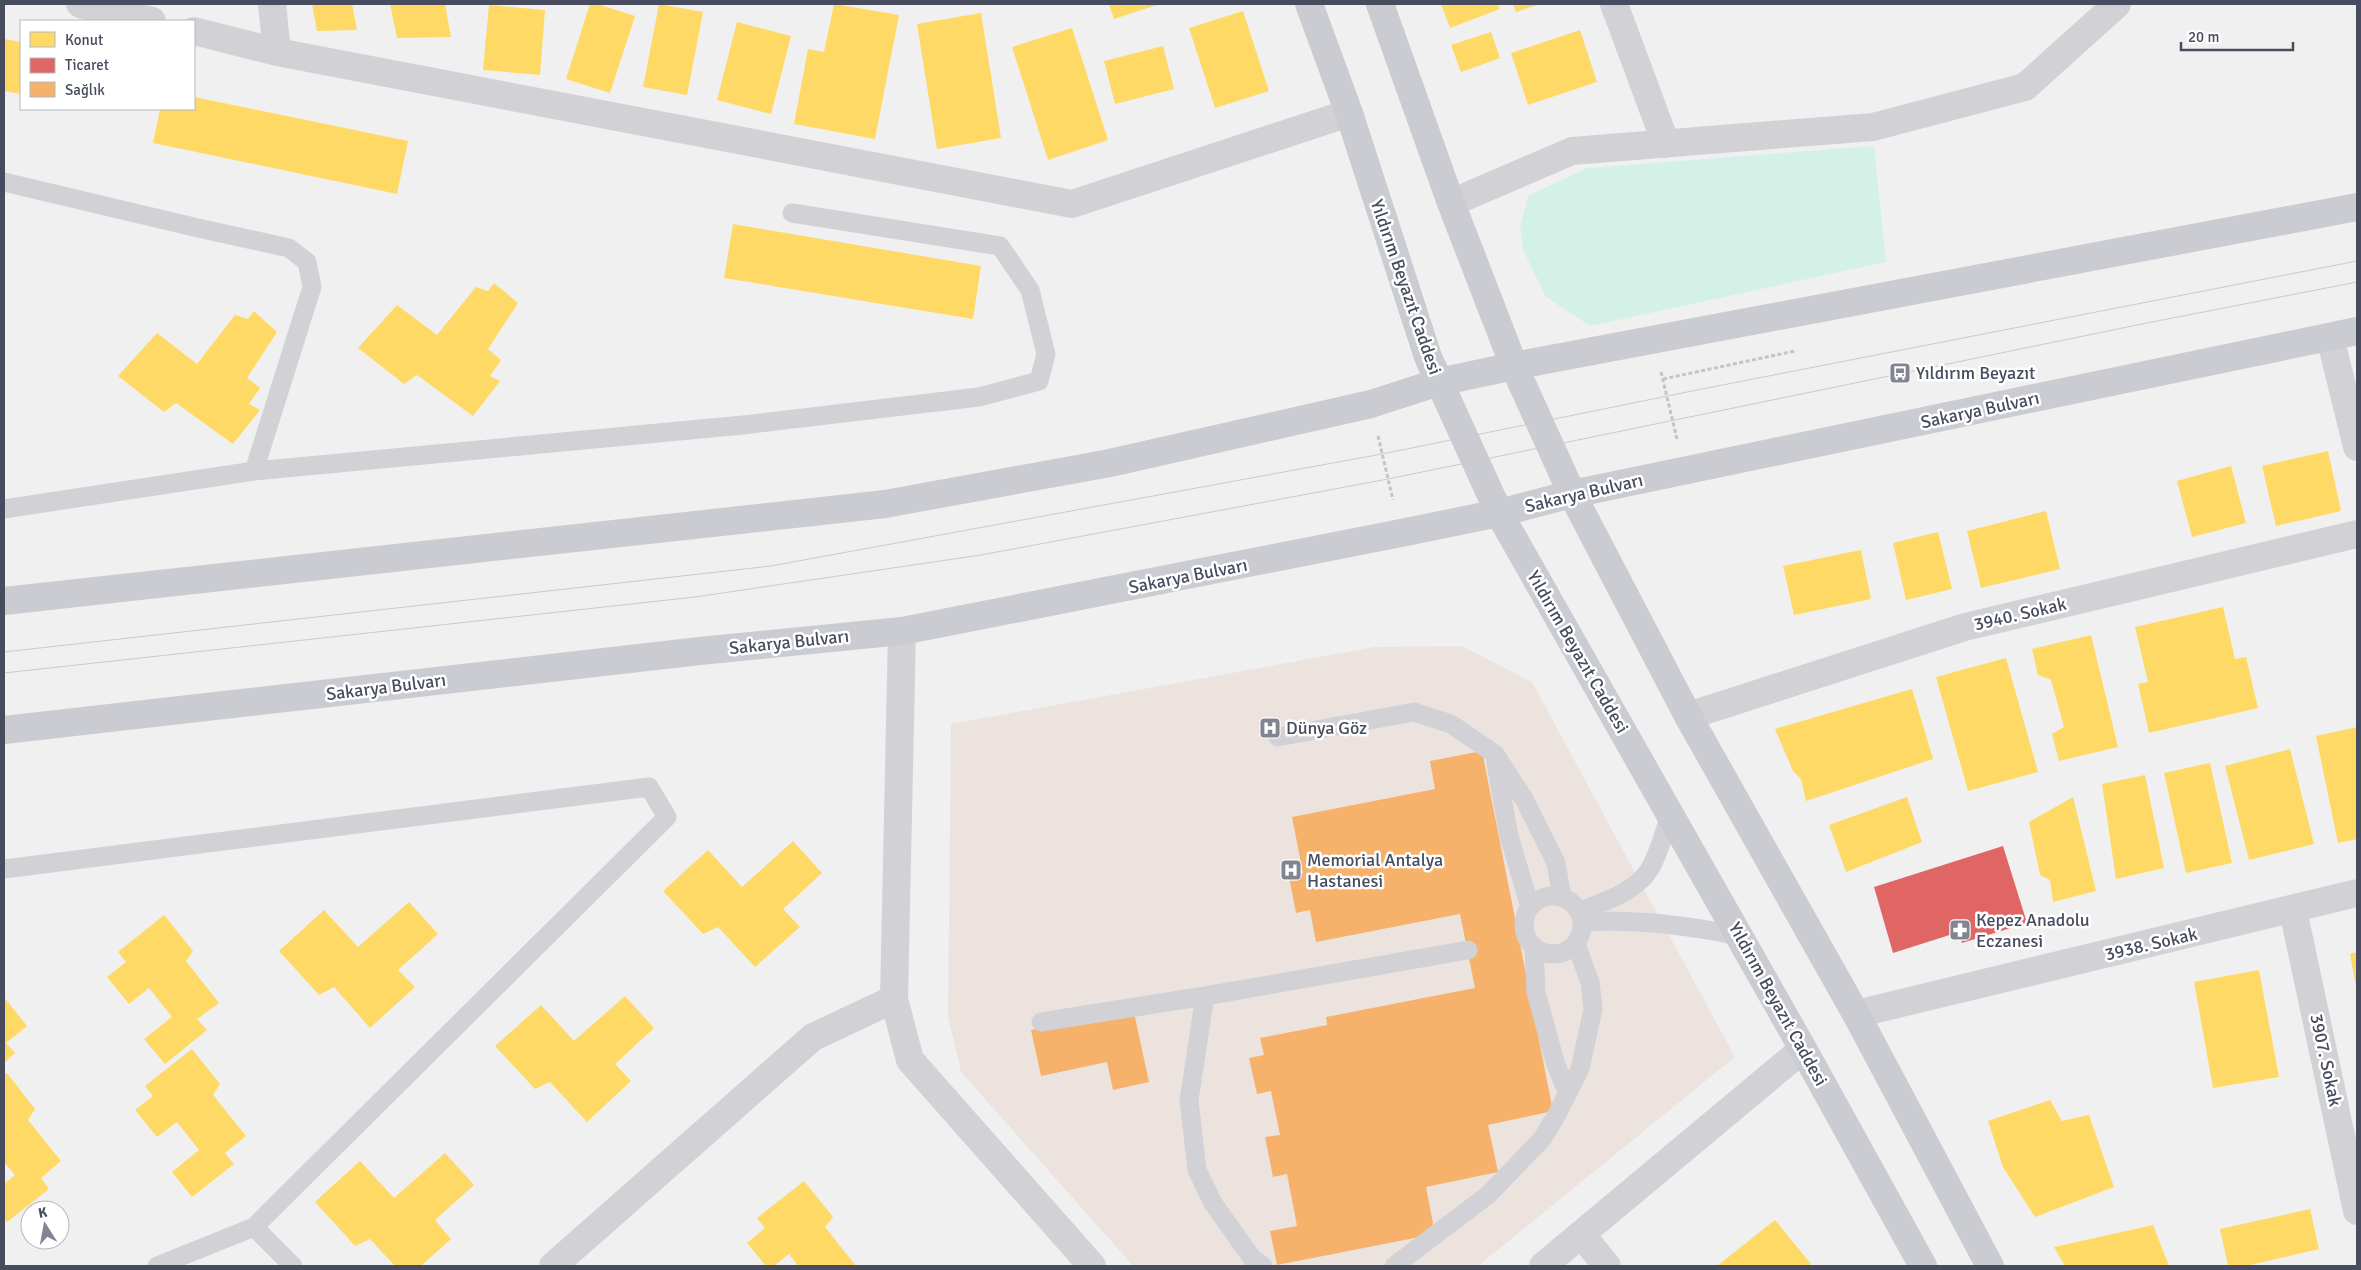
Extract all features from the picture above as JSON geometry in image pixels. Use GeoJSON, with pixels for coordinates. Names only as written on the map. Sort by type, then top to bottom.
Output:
{"type":"FeatureCollection","features":[{"type":"Feature","properties":{"kind":"main road","name":"Yıldırım Beyazıt Caddesi"},"geometry":{"type":"LineString","coordinates":[[1309,4],[1349,113],[1428,357],[1499,513],[1803,1049],[1923,1266]]}},
{"type":"Feature","properties":{"kind":"main road"},"geometry":{"type":"LineString","coordinates":[[1380,4],[1451,204],[1514,366],[1572,494],[1688,716],[1856,1014],[1990,1266]]}},
{"type":"Feature","properties":{"kind":"main road"},"geometry":{"type":"LineString","coordinates":[[4,601],[885,504],[1110,463],[1370,404],[1439,382],[1514,366],[2357,207]]}},
{"type":"Feature","properties":{"kind":"main road","name":"Sakarya Bulvarı"},"geometry":{"type":"LineString","coordinates":[[4,730],[700,650],[902,631],[1499,513],[1572,494],[2357,331]]}},
{"type":"Feature","properties":{"kind":"street"},"geometry":{"type":"LineString","coordinates":[[80,4],[148,20]]}},
{"type":"Feature","properties":{"kind":"street"},"geometry":{"type":"LineString","coordinates":[[272,4],[277,52]]}},
{"type":"Feature","properties":{"kind":"street"},"geometry":{"type":"LineString","coordinates":[[1614,4],[1666,144]]}},
{"type":"Feature","properties":{"kind":"street"},"geometry":{"type":"LineString","coordinates":[[1451,204],[1572,151],[1873,127],[2025,87],[2118,4]]}},
{"type":"Feature","properties":{"kind":"street"},"geometry":{"type":"LineString","coordinates":[[195,31],[277,52],[1072,204],[1349,113]]}},
{"type":"Feature","properties":{"kind":"street"},"geometry":{"type":"LineString","coordinates":[[2330,337],[2357,447]]}},
{"type":"Feature","properties":{"kind":"street","name":"3940. Sokak"},"geometry":{"type":"LineString","coordinates":[[1688,716],[1966,627],[2357,534]]}},
{"type":"Feature","properties":{"kind":"street"},"geometry":{"type":"LineString","coordinates":[[902,631],[894,999],[910,1060],[1069,1243],[1092,1266]]}},
{"type":"Feature","properties":{"kind":"street","name":"3938. Sokak"},"geometry":{"type":"LineString","coordinates":[[1856,1014],[2357,893]]}},
{"type":"Feature","properties":{"kind":"street","name":"3907. Sokak"},"geometry":{"type":"LineString","coordinates":[[2293,910],[2356,1198]]}},
{"type":"Feature","properties":{"kind":"street"},"geometry":{"type":"LineString","coordinates":[[553,1266],[813,1037],[894,999]]}},
{"type":"Feature","properties":{"kind":"street"},"geometry":{"type":"LineString","coordinates":[[1543,1266],[1803,1049]]}},
{"type":"Feature","properties":{"kind":"street"},"geometry":{"type":"LineString","coordinates":[[1581,1234],[1607,1266]]}},
{"type":"Feature","properties":{"kind":"lane"},"geometry":{"type":"LineString","coordinates":[[4,182],[289,248],[307,262],[312,287],[254,471]]}},
{"type":"Feature","properties":{"kind":"lane"},"geometry":{"type":"LineString","coordinates":[[4,509],[254,471],[762,422],[980,396],[1039,381],[1046,354],[1030,290],[1000,246],[792,213]]}},
{"type":"Feature","properties":{"kind":"lane"},"geometry":{"type":"LineString","coordinates":[[1278,736],[1414,712],[1451,724],[1495,754],[1524,799],[1556,863],[1562,897]]}},
{"type":"Feature","properties":{"kind":"lane"},"geometry":{"type":"LineString","coordinates":[[1495,754],[1508,836],[1530,907]]}},
{"type":"Feature","properties":{"kind":"lane"},"geometry":{"type":"LineString","coordinates":[[4,869],[649,786],[667,817],[254,1227],[157,1266]]}},
{"type":"Feature","properties":{"kind":"lane"},"geometry":{"type":"LineString","coordinates":[[1581,917],[1619,896],[1639,881],[1652,864],[1670,815]]}},
{"type":"Feature","properties":{"kind":"lane"},"geometry":{"type":"LineString","coordinates":[[1527,943],[1545,954],[1556,955],[1567,952],[1576,944],[1582,934],[1581,917],[1572,902],[1562,897],[1550,896],[1539,899],[1530,907],[1524,922],[1527,943],[1536,992],[1554,1062],[1568,1092]]}},
{"type":"Feature","properties":{"kind":"lane"},"geometry":{"type":"LineString","coordinates":[[1581,917],[1684,925],[1739,936]]}},
{"type":"Feature","properties":{"kind":"lane"},"geometry":{"type":"LineString","coordinates":[[1394,1266],[1488,1195],[1542,1139],[1556,1116],[1580,1069],[1593,1008],[1590,982],[1576,944]]}},
{"type":"Feature","properties":{"kind":"lane"},"geometry":{"type":"LineString","coordinates":[[1041,1022],[1205,996],[1468,950]]}},
{"type":"Feature","properties":{"kind":"lane"},"geometry":{"type":"LineString","coordinates":[[1205,996],[1189,1100],[1196,1170],[1214,1203],[1252,1258],[1263,1266]]}},
{"type":"Feature","properties":{"kind":"lane"},"geometry":{"type":"LineString","coordinates":[[254,1227],[294,1266]]}},
{"type":"Feature","properties":{"kind":"path"},"geometry":{"type":"LineString","coordinates":[[1654,340],[1684,471]]}},
{"type":"Feature","properties":{"kind":"path"},"geometry":{"type":"LineString","coordinates":[[1663,379],[1795,351]]}},
{"type":"Feature","properties":{"kind":"path"},"geometry":{"type":"LineString","coordinates":[[1370,404],[1401,533]]}},
{"type":"Feature","properties":{"kind":"shaded area","name":"Memorial Antalya Hastanesi"},"geometry":{"type":"Polygon","coordinates":[[[1462,646],[1532,682],[1735,1057],[1478,1266],[1133,1266],[961,1072],[948,1016],[951,724],[1375,647],[1462,646]]]}},
{"type":"Feature","properties":{"kind":"green space"},"geometry":{"type":"Polygon","coordinates":[[[1874,146],[1886,262],[1590,326],[1546,297],[1523,250],[1520,227],[1528,196],[1587,168],[1874,146]]]}},
{"type":"Feature","properties":{"kind":"building: Konut"},"geometry":{"type":"Polygon","coordinates":[[[312,4],[352,4],[357,30],[317,31],[312,4]]]}},
{"type":"Feature","properties":{"kind":"building: Konut"},"geometry":{"type":"Polygon","coordinates":[[[390,4],[445,4],[451,37],[397,38],[390,4]]]}},
{"type":"Feature","properties":{"kind":"building: Konut"},"geometry":{"type":"Polygon","coordinates":[[[590,4],[597,4],[635,16],[610,93],[566,79],[590,4]]]}},
{"type":"Feature","properties":{"kind":"building: Konut"},"geometry":{"type":"Polygon","coordinates":[[[659,4],[703,12],[687,95],[643,87],[659,4]]]}},
{"type":"Feature","properties":{"kind":"building: Konut"},"geometry":{"type":"Polygon","coordinates":[[[834,4],[899,15],[875,139],[794,124],[808,49],[824,52],[834,4]]]}},
{"type":"Feature","properties":{"kind":"building: Konut"},"geometry":{"type":"Polygon","coordinates":[[[1109,4],[1160,4],[1114,19],[1109,4]]]}},
{"type":"Feature","properties":{"kind":"building: Konut"},"geometry":{"type":"Polygon","coordinates":[[[1441,4],[1498,4],[1500,9],[1450,28],[1441,4]]]}},
{"type":"Feature","properties":{"kind":"building: Konut"},"geometry":{"type":"Polygon","coordinates":[[[1513,4],[1540,4],[1516,12],[1513,4]]]}},
{"type":"Feature","properties":{"kind":"building: Konut"},"geometry":{"type":"Polygon","coordinates":[[[489,5],[545,10],[540,75],[483,70],[489,5]]]}},
{"type":"Feature","properties":{"kind":"building: Konut"},"geometry":{"type":"Polygon","coordinates":[[[1243,11],[1269,91],[1215,108],[1189,28],[1243,11]]]}},
{"type":"Feature","properties":{"kind":"building: Konut"},"geometry":{"type":"Polygon","coordinates":[[[981,13],[1001,138],[937,149],[917,24],[981,13]]]}},
{"type":"Feature","properties":{"kind":"building: Konut"},"geometry":{"type":"Polygon","coordinates":[[[737,22],[791,36],[771,114],[717,100],[737,22]]]}},
{"type":"Feature","properties":{"kind":"building: Konut"},"geometry":{"type":"Polygon","coordinates":[[[1072,28],[1108,140],[1048,160],[1012,47],[1072,28]]]}},
{"type":"Feature","properties":{"kind":"building: Konut"},"geometry":{"type":"Polygon","coordinates":[[[1580,30],[1597,82],[1528,105],[1511,53],[1580,30]]]}},
{"type":"Feature","properties":{"kind":"building: Konut"},"geometry":{"type":"Polygon","coordinates":[[[1491,32],[1500,58],[1461,72],[1451,45],[1491,32]]]}},
{"type":"Feature","properties":{"kind":"building: Konut"},"geometry":{"type":"Polygon","coordinates":[[[4,39],[20,42],[20,94],[4,91],[4,39]]]}},
{"type":"Feature","properties":{"kind":"building: Konut"},"geometry":{"type":"Polygon","coordinates":[[[1163,46],[1174,89],[1115,104],[1104,61],[1163,46]]]}},
{"type":"Feature","properties":{"kind":"building: Konut"},"geometry":{"type":"Polygon","coordinates":[[[195,97],[408,141],[397,194],[153,143],[160,110],[195,110],[195,97]]]}},
{"type":"Feature","properties":{"kind":"building: Konut"},"geometry":{"type":"Polygon","coordinates":[[[733,224],[981,266],[973,319],[724,278],[733,224]]]}},
{"type":"Feature","properties":{"kind":"building: Konut"},"geometry":{"type":"Polygon","coordinates":[[[494,283],[518,303],[488,349],[501,360],[490,376],[500,381],[473,416],[417,375],[404,384],[358,348],[397,305],[437,335],[476,287],[488,291],[494,283]]]}},
{"type":"Feature","properties":{"kind":"building: Konut"},"geometry":{"type":"Polygon","coordinates":[[[254,311],[277,332],[247,378],[260,388],[249,404],[260,410],[233,444],[176,403],[164,412],[118,376],[157,333],[197,364],[235,315],[248,319],[254,311]]]}},
{"type":"Feature","properties":{"kind":"building: Konut"},"geometry":{"type":"Polygon","coordinates":[[[2328,451],[2341,511],[2276,526],[2262,466],[2328,451]]]}},
{"type":"Feature","properties":{"kind":"building: Konut"},"geometry":{"type":"Polygon","coordinates":[[[2231,466],[2246,523],[2192,537],[2177,481],[2231,466]]]}},
{"type":"Feature","properties":{"kind":"building: Konut"},"geometry":{"type":"Polygon","coordinates":[[[2046,511],[2060,569],[1981,588],[1967,531],[2046,511]]]}},
{"type":"Feature","properties":{"kind":"building: Konut"},"geometry":{"type":"Polygon","coordinates":[[[1938,532],[1952,589],[1906,600],[1893,543],[1938,532]]]}},
{"type":"Feature","properties":{"kind":"building: Konut"},"geometry":{"type":"Polygon","coordinates":[[[1861,550],[1871,599],[1794,615],[1783,566],[1861,550]]]}},
{"type":"Feature","properties":{"kind":"building: Konut"},"geometry":{"type":"Polygon","coordinates":[[[2223,607],[2235,659],[2246,657],[2258,708],[2149,733],[2138,684],[2148,682],[2135,627],[2223,607]]]}},
{"type":"Feature","properties":{"kind":"building: Konut"},"geometry":{"type":"Polygon","coordinates":[[[2091,635],[2118,747],[2059,761],[2052,734],[2064,727],[2051,680],[2038,675],[2032,649],[2091,635]]]}},
{"type":"Feature","properties":{"kind":"building: Konut"},"geometry":{"type":"Polygon","coordinates":[[[2006,658],[2038,772],[1968,791],[1936,677],[2006,658]]]}},
{"type":"Feature","properties":{"kind":"building: Konut"},"geometry":{"type":"Polygon","coordinates":[[[1912,689],[1933,759],[1806,801],[1801,779],[1793,771],[1775,729],[1912,689]]]}},
{"type":"Feature","properties":{"kind":"building: Konut"},"geometry":{"type":"Polygon","coordinates":[[[2357,727],[2357,839],[2338,843],[2316,736],[2357,727]]]}},
{"type":"Feature","properties":{"kind":"building: Konut"},"geometry":{"type":"Polygon","coordinates":[[[2290,749],[2314,844],[2249,860],[2225,766],[2290,749]]]}},
{"type":"Feature","properties":{"kind":"building: Konut"},"geometry":{"type":"Polygon","coordinates":[[[2210,763],[2232,863],[2186,873],[2164,773],[2210,763]]]}},
{"type":"Feature","properties":{"kind":"building: Konut"},"geometry":{"type":"Polygon","coordinates":[[[2145,775],[2164,868],[2116,879],[2102,784],[2145,775]]]}},
{"type":"Feature","properties":{"kind":"building: Konut"},"geometry":{"type":"Polygon","coordinates":[[[1907,797],[1922,842],[1846,872],[1829,825],[1907,797]]]}},
{"type":"Feature","properties":{"kind":"building: Konut"},"geometry":{"type":"Polygon","coordinates":[[[2073,797],[2096,891],[2053,902],[2050,880],[2040,875],[2029,822],[2073,797]]]}},
{"type":"Feature","properties":{"kind":"building: Konut"},"geometry":{"type":"Polygon","coordinates":[[[793,841],[822,873],[783,909],[800,927],[755,967],[718,927],[703,934],[663,891],[708,850],[742,887],[793,841]]]}},
{"type":"Feature","properties":{"kind":"building: Konut"},"geometry":{"type":"Polygon","coordinates":[[[409,902],[438,934],[398,970],[415,987],[370,1028],[334,987],[319,995],[279,951],[324,910],[358,947],[409,902]]]}},
{"type":"Feature","properties":{"kind":"building: Konut"},"geometry":{"type":"Polygon","coordinates":[[[164,915],[193,951],[186,961],[219,1003],[197,1019],[207,1030],[165,1064],[144,1039],[172,1017],[149,988],[129,1004],[107,977],[126,962],[118,952],[164,915]]]}},
{"type":"Feature","properties":{"kind":"building: Konut"},"geometry":{"type":"Polygon","coordinates":[[[2357,952],[2357,987],[2356,987],[2350,954],[2357,952]]]}},
{"type":"Feature","properties":{"kind":"building: Konut"},"geometry":{"type":"Polygon","coordinates":[[[2259,970],[2279,1077],[2213,1088],[2194,982],[2259,970]]]}},
{"type":"Feature","properties":{"kind":"building: Konut"},"geometry":{"type":"Polygon","coordinates":[[[625,996],[654,1028],[615,1064],[631,1081],[587,1122],[550,1082],[535,1089],[495,1046],[541,1005],[574,1041],[625,996]]]}},
{"type":"Feature","properties":{"kind":"building: Konut"},"geometry":{"type":"Polygon","coordinates":[[[4,997],[27,1026],[6,1043],[15,1053],[4,1063],[4,997]]]}},
{"type":"Feature","properties":{"kind":"building: Konut"},"geometry":{"type":"Polygon","coordinates":[[[192,1049],[220,1084],[213,1095],[246,1136],[225,1153],[234,1164],[192,1197],[172,1172],[199,1150],[177,1122],[157,1137],[135,1110],[153,1096],[145,1086],[192,1049]]]}},
{"type":"Feature","properties":{"kind":"building: Konut"},"geometry":{"type":"Polygon","coordinates":[[[7,1073],[35,1109],[28,1120],[61,1161],[41,1178],[49,1189],[35,1200],[20,1200],[20,1212],[7,1222],[4,1218],[4,1184],[15,1175],[4,1162],[4,1076],[7,1073]]]}},
{"type":"Feature","properties":{"kind":"building: Konut"},"geometry":{"type":"Polygon","coordinates":[[[2050,1100],[2062,1121],[2089,1115],[2114,1187],[2035,1217],[2003,1167],[1988,1121],[2050,1100]]]}},
{"type":"Feature","properties":{"kind":"building: Konut"},"geometry":{"type":"Polygon","coordinates":[[[445,1153],[474,1185],[435,1220],[451,1239],[421,1266],[395,1266],[370,1239],[355,1246],[315,1202],[360,1161],[394,1198],[445,1153]]]}},
{"type":"Feature","properties":{"kind":"building: Konut"},"geometry":{"type":"Polygon","coordinates":[[[804,1181],[833,1217],[825,1227],[856,1266],[798,1266],[789,1254],[774,1266],[766,1266],[747,1243],[765,1228],[757,1218],[804,1181]]]}},
{"type":"Feature","properties":{"kind":"building: Konut"},"geometry":{"type":"Polygon","coordinates":[[[2310,1209],[2319,1249],[2246,1266],[2228,1266],[2220,1229],[2310,1209]]]}},
{"type":"Feature","properties":{"kind":"building: Konut"},"geometry":{"type":"Polygon","coordinates":[[[1775,1220],[1811,1264],[1808,1266],[1717,1266],[1775,1220]]]}},
{"type":"Feature","properties":{"kind":"building: Konut"},"geometry":{"type":"Polygon","coordinates":[[[2153,1225],[2169,1266],[2065,1266],[2054,1247],[2153,1225]]]}},
{"type":"Feature","properties":{"kind":"building: Ticaret"},"geometry":{"type":"Polygon","coordinates":[[[2003,846],[2027,923],[1962,943],[1959,932],[1893,953],[1874,887],[2003,846]]]}},
{"type":"Feature","properties":{"kind":"building: Sağlık"},"geometry":{"type":"Polygon","coordinates":[[[1482,751],[1553,1111],[1488,1125],[1498,1172],[1426,1187],[1435,1234],[1277,1265],[1270,1231],[1297,1226],[1287,1174],[1273,1177],[1265,1137],[1280,1135],[1271,1091],[1257,1094],[1249,1058],[1264,1055],[1260,1038],[1327,1025],[1326,1017],[1475,988],[1460,914],[1316,942],[1310,910],[1296,913],[1289,877],[1303,873],[1292,817],[1435,789],[1430,761],[1482,751]]]}},
{"type":"Feature","properties":{"kind":"building: Sağlık"},"geometry":{"type":"Polygon","coordinates":[[[1133,1008],[1149,1082],[1113,1090],[1107,1062],[1041,1076],[1031,1030],[1133,1008]]]}},
{"type":"Feature","properties":{"kind":"tram line"},"geometry":{"type":"LineString","coordinates":[[4,652],[771,566],[1382,454],[1697,390],[2357,261]]}},
{"type":"Feature","properties":{"kind":"tram line"},"geometry":{"type":"LineString","coordinates":[[4,673],[695,597],[981,555],[1388,479],[2142,324],[2357,282]]}},
{"type":"Feature","properties":{"kind":"place","name":"Yıldırım Beyazıt"},"geometry":{"type":"Point","coordinates":[1900,373]}},
{"type":"Feature","properties":{"kind":"place","name":"Dünya Göz"},"geometry":{"type":"Point","coordinates":[1270,728]}},
{"type":"Feature","properties":{"kind":"place","name":"Memorial Antalya Hastanesi"},"geometry":{"type":"Point","coordinates":[1291,870]}},
{"type":"Feature","properties":{"kind":"place","name":"Kepez Anadolu Eczanesi"},"geometry":{"type":"Point","coordinates":[1960,930]}}]}
